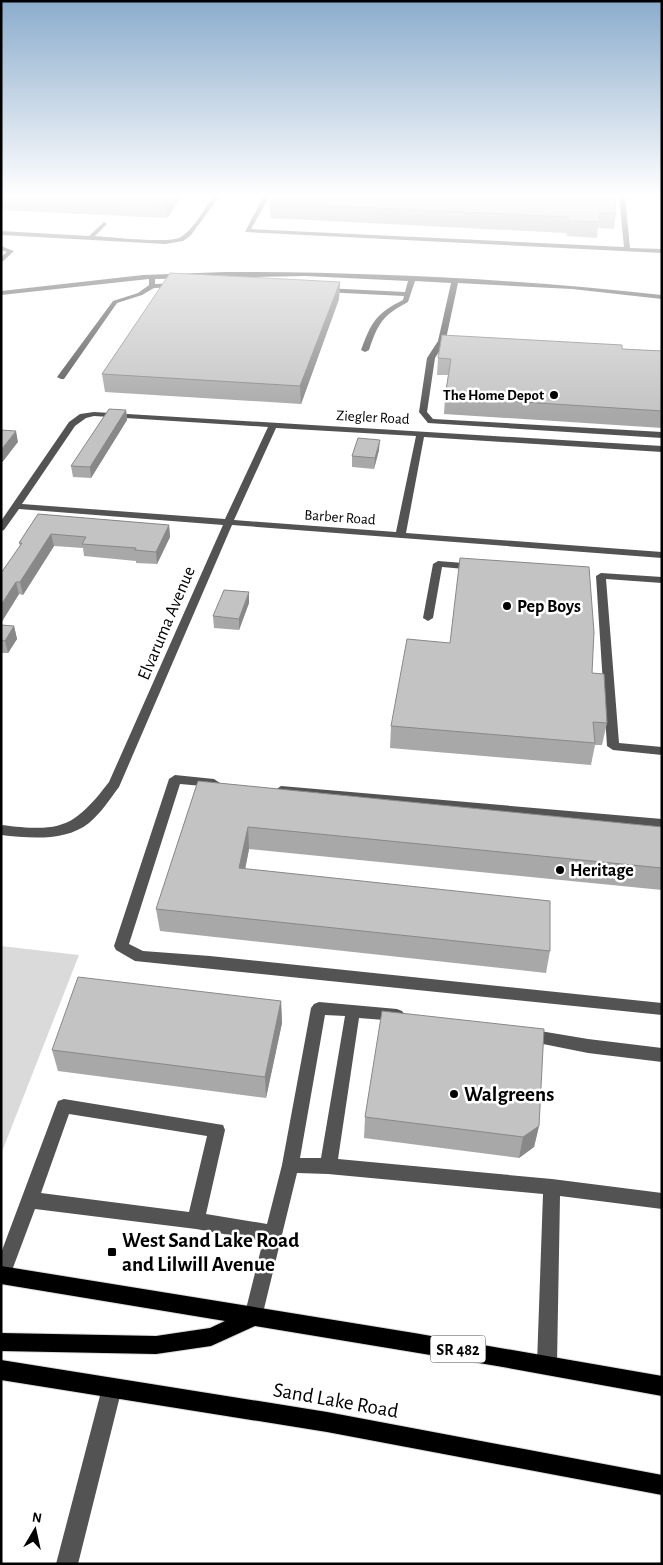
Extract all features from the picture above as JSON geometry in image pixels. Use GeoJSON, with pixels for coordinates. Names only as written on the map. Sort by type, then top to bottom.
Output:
{"type":"FeatureCollection","features":[{"type":"Feature","properties":{"kind":"main road","name":"SR 482"},"geometry":{"type":"LineString","coordinates":[[2,1275],[253,1317],[406,1340],[662,1386]]}},
{"type":"Feature","properties":{"kind":"main road"},"geometry":{"type":"LineString","coordinates":[[1,1342],[156,1345],[211,1337],[253,1317]]}},
{"type":"Feature","properties":{"kind":"main road","name":"Sand Lake Road"},"geometry":{"type":"LineString","coordinates":[[1,1370],[327,1422],[662,1485]]}},
{"type":"Feature","properties":{"kind":"street"},"geometry":{"type":"LineString","coordinates":[[1,293],[67,284],[152,276],[305,274],[572,287],[659,297]]}},
{"type":"Feature","properties":{"kind":"street"},"geometry":{"type":"LineString","coordinates":[[152,276],[152,286]]}},
{"type":"Feature","properties":{"kind":"street"},"geometry":{"type":"LineString","coordinates":[[365,350],[375,321],[386,310],[406,301],[412,279]]}},
{"type":"Feature","properties":{"kind":"street"},"geometry":{"type":"LineString","coordinates":[[455,281],[442,341],[431,358],[424,412],[431,421],[662,435]]}},
{"type":"Feature","properties":{"kind":"street"},"geometry":{"type":"LineString","coordinates":[[61,377],[115,302],[140,294],[152,286],[191,284]]}},
{"type":"Feature","properties":{"kind":"street"},"geometry":{"type":"LineString","coordinates":[[314,289],[408,294]]}},
{"type":"Feature","properties":{"kind":"street"},"geometry":{"type":"LineString","coordinates":[[649,307],[659,297]]}},
{"type":"Feature","properties":{"kind":"street"},"geometry":{"type":"LineString","coordinates":[[442,341],[460,342]]}},
{"type":"Feature","properties":{"kind":"street","name":"Ziegler Road"},"geometry":{"type":"LineString","coordinates":[[16,506],[72,424],[83,416],[104,415],[421,433],[662,449]]}},
{"type":"Feature","properties":{"kind":"street","name":"Elvaruma Avenue"},"geometry":{"type":"LineString","coordinates":[[1,830],[25,833],[51,832],[77,824],[96,808],[115,784],[272,425]]}},
{"type":"Feature","properties":{"kind":"street"},"geometry":{"type":"LineString","coordinates":[[400,536],[421,433]]}},
{"type":"Feature","properties":{"kind":"street"},"geometry":{"type":"LineString","coordinates":[[1,528],[16,506]]}},
{"type":"Feature","properties":{"kind":"street","name":"Barber Road"},"geometry":{"type":"LineString","coordinates":[[16,506],[662,556]]}},
{"type":"Feature","properties":{"kind":"street"},"geometry":{"type":"LineString","coordinates":[[428,618],[438,564],[486,567]]}},
{"type":"Feature","properties":{"kind":"street"},"geometry":{"type":"LineString","coordinates":[[662,580],[596,576],[614,746],[662,751]]}},
{"type":"Feature","properties":{"kind":"street"},"geometry":{"type":"LineString","coordinates":[[225,784],[175,779],[121,946],[140,957],[210,962],[662,1009]]}},
{"type":"Feature","properties":{"kind":"street"},"geometry":{"type":"LineString","coordinates":[[265,788],[662,824]]}},
{"type":"Feature","properties":{"kind":"street"},"geometry":{"type":"LineString","coordinates":[[253,1317],[290,1165],[319,1008],[412,1017]]}},
{"type":"Feature","properties":{"kind":"street"},"geometry":{"type":"LineString","coordinates":[[328,1166],[353,1011]]}},
{"type":"Feature","properties":{"kind":"street"},"geometry":{"type":"LineString","coordinates":[[517,1033],[588,1046],[662,1055]]}},
{"type":"Feature","properties":{"kind":"street"},"geometry":{"type":"LineString","coordinates":[[2,1275],[64,1106],[217,1130],[196,1221]]}},
{"type":"Feature","properties":{"kind":"street"},"geometry":{"type":"LineString","coordinates":[[290,1165],[328,1166],[552,1187],[662,1201]]}},
{"type":"Feature","properties":{"kind":"street"},"geometry":{"type":"LineString","coordinates":[[547,1364],[552,1187]]}},
{"type":"Feature","properties":{"kind":"street"},"geometry":{"type":"LineString","coordinates":[[30,1200],[196,1221],[274,1234]]}},
{"type":"Feature","properties":{"kind":"street"},"geometry":{"type":"LineString","coordinates":[[67,1564],[112,1388]]}},
{"type":"Feature","properties":{"kind":"shaded area"},"geometry":{"type":"Polygon","coordinates":[[[1,946],[79,955],[1,1154],[1,946]]]}},
{"type":"Feature","properties":{"kind":"building"},"geometry":{"type":"Polygon","coordinates":[[[170,273],[340,282],[300,386],[102,374],[170,273]]]}},
{"type":"Feature","properties":{"kind":"building","name":"The Home Depot"},"geometry":{"type":"Polygon","coordinates":[[[442,335],[622,345],[622,349],[662,351],[662,411],[445,397],[451,359],[438,358],[442,335]]]}},
{"type":"Feature","properties":{"kind":"building"},"geometry":{"type":"Polygon","coordinates":[[[109,409],[126,410],[90,467],[71,466],[109,409]]]}},
{"type":"Feature","properties":{"kind":"building"},"geometry":{"type":"Polygon","coordinates":[[[1,430],[16,431],[1,450],[1,430]]]}},
{"type":"Feature","properties":{"kind":"building"},"geometry":{"type":"Polygon","coordinates":[[[358,438],[380,440],[375,458],[352,456],[358,438]]]}},
{"type":"Feature","properties":{"kind":"building"},"geometry":{"type":"Polygon","coordinates":[[[38,514],[169,525],[156,552],[135,550],[136,548],[82,544],[86,537],[51,534],[20,582],[16,582],[1,605],[1,573],[22,543],[19,543],[38,514]]]}},
{"type":"Feature","properties":{"kind":"building"},"geometry":{"type":"Polygon","coordinates":[[[460,558],[589,567],[594,632],[592,673],[604,674],[607,723],[593,722],[595,743],[391,726],[407,639],[450,643],[460,558]]]}},
{"type":"Feature","properties":{"kind":"building"},"geometry":{"type":"Polygon","coordinates":[[[224,590],[249,592],[239,619],[213,616],[224,590]]]}},
{"type":"Feature","properties":{"kind":"building"},"geometry":{"type":"Polygon","coordinates":[[[1,625],[14,626],[5,641],[1,640],[1,625]]]}},
{"type":"Feature","properties":{"kind":"building"},"geometry":{"type":"Polygon","coordinates":[[[198,781],[662,827],[662,868],[248,827],[239,868],[550,901],[550,951],[156,909],[198,781]]]}},
{"type":"Feature","properties":{"kind":"building"},"geometry":{"type":"Polygon","coordinates":[[[78,977],[281,1001],[265,1077],[52,1050],[78,977]]]}},
{"type":"Feature","properties":{"kind":"building","name":"Walgreens"},"geometry":{"type":"Polygon","coordinates":[[[382,1011],[544,1029],[539,1126],[523,1137],[365,1117],[382,1011]]]}},
{"type":"Feature","properties":{"kind":"place","name":"The Home Depot"},"geometry":{"type":"Point","coordinates":[554,395]}},
{"type":"Feature","properties":{"kind":"place","name":"Pep Boys"},"geometry":{"type":"Point","coordinates":[507,606]}},
{"type":"Feature","properties":{"kind":"place","name":"Heritage"},"geometry":{"type":"Point","coordinates":[560,870]}},
{"type":"Feature","properties":{"kind":"place","name":"Walgreens"},"geometry":{"type":"Point","coordinates":[454,1094]}},
{"type":"Feature","properties":{"kind":"place","name":"West Sand Lake Road and Lilwill Avenue"},"geometry":{"type":"Point","coordinates":[112,1252]}}]}
